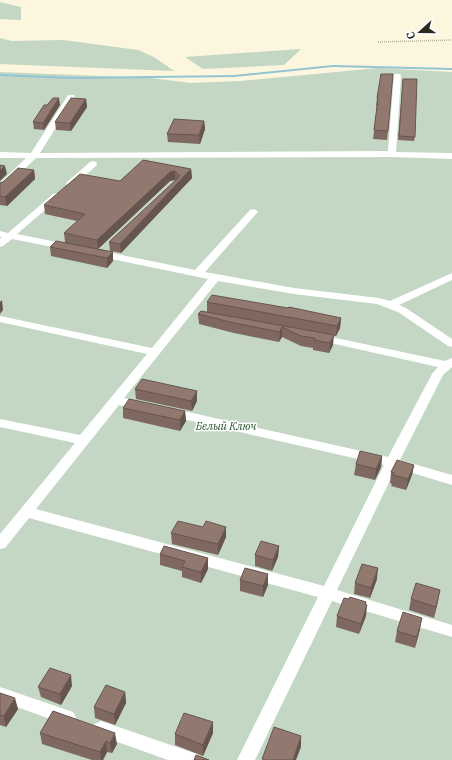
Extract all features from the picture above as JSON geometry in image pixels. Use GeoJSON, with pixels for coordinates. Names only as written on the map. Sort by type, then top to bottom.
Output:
{"type":"FeatureCollection","features":[{"type":"Feature","properties":{"kind":"lane"},"geometry":{"type":"LineString","coordinates":[[392,154],[397,76]]}},
{"type":"Feature","properties":{"kind":"lane"},"geometry":{"type":"LineString","coordinates":[[0,188],[34,155],[71,97]]}},
{"type":"Feature","properties":{"kind":"lane"},"geometry":{"type":"LineString","coordinates":[[0,155],[157,156],[392,154],[452,156]]}},
{"type":"Feature","properties":{"kind":"lane"},"geometry":{"type":"LineString","coordinates":[[0,244],[4,235],[93,164]]}},
{"type":"Feature","properties":{"kind":"lane"},"geometry":{"type":"LineString","coordinates":[[198,273],[253,212]]}},
{"type":"Feature","properties":{"kind":"lane"},"geometry":{"type":"LineString","coordinates":[[4,235],[82,250],[104,251],[215,277],[294,291],[379,302],[402,310],[452,344]]}},
{"type":"Feature","properties":{"kind":"lane"},"geometry":{"type":"LineString","coordinates":[[391,305],[452,276]]}},
{"type":"Feature","properties":{"kind":"lane"},"geometry":{"type":"LineString","coordinates":[[0,544],[215,277]]}},
{"type":"Feature","properties":{"kind":"lane"},"geometry":{"type":"LineString","coordinates":[[186,313],[201,316]]}},
{"type":"Feature","properties":{"kind":"lane"},"geometry":{"type":"LineString","coordinates":[[0,319],[154,352]]}},
{"type":"Feature","properties":{"kind":"lane"},"geometry":{"type":"LineString","coordinates":[[306,335],[449,364]]}},
{"type":"Feature","properties":{"kind":"lane"},"geometry":{"type":"LineString","coordinates":[[246,760],[392,462],[438,374],[449,364]]}},
{"type":"Feature","properties":{"kind":"lane"},"geometry":{"type":"LineString","coordinates":[[116,400],[392,462],[452,480]]}},
{"type":"Feature","properties":{"kind":"lane"},"geometry":{"type":"LineString","coordinates":[[0,423],[83,440]]}},
{"type":"Feature","properties":{"kind":"lane"},"geometry":{"type":"LineString","coordinates":[[26,512],[327,594],[452,631]]}},
{"type":"Feature","properties":{"kind":"lane"},"geometry":{"type":"LineString","coordinates":[[0,694],[191,760]]}},
{"type":"Feature","properties":{"kind":"path"},"geometry":{"type":"LineString","coordinates":[[378,42],[452,40]]}},
{"type":"Feature","properties":{"kind":"green space"},"geometry":{"type":"Polygon","coordinates":[[[0,2],[21,7],[21,20],[0,19],[0,2]]]}},
{"type":"Feature","properties":{"kind":"green space"},"geometry":{"type":"Polygon","coordinates":[[[0,38],[12,41],[63,40],[138,50],[154,57],[174,71],[0,64],[0,38]]]}},
{"type":"Feature","properties":{"kind":"green space"},"geometry":{"type":"Polygon","coordinates":[[[301,49],[284,65],[203,69],[185,57],[301,49]]]}},
{"type":"Feature","properties":{"kind":"green space","name":"Белый Ключ"},"geometry":{"type":"Polygon","coordinates":[[[378,68],[452,72],[452,760],[0,760],[0,72],[151,78],[191,83],[241,81],[378,68]]]}},
{"type":"Feature","properties":{"kind":"building"},"geometry":{"type":"Polygon","coordinates":[[[381,74],[393,74],[388,131],[374,130],[381,74]]]}},
{"type":"Feature","properties":{"kind":"building"},"geometry":{"type":"Polygon","coordinates":[[[403,79],[417,79],[415,137],[399,136],[403,79]]]}},
{"type":"Feature","properties":{"kind":"building"},"geometry":{"type":"Polygon","coordinates":[[[53,98],[59,98],[43,123],[33,122],[44,105],[47,105],[53,98]]]}},
{"type":"Feature","properties":{"kind":"building"},"geometry":{"type":"Polygon","coordinates":[[[71,98],[86,99],[70,123],[55,122],[71,98]]]}},
{"type":"Feature","properties":{"kind":"building"},"geometry":{"type":"Polygon","coordinates":[[[174,119],[204,121],[199,135],[167,134],[174,119]]]}},
{"type":"Feature","properties":{"kind":"building"},"geometry":{"type":"Polygon","coordinates":[[[143,160],[191,169],[120,244],[109,242],[178,178],[179,175],[175,171],[170,172],[97,240],[64,233],[85,214],[44,205],[80,174],[120,181],[143,160]]]}},
{"type":"Feature","properties":{"kind":"building"},"geometry":{"type":"Polygon","coordinates":[[[0,165],[5,166],[0,171],[0,165]]]}},
{"type":"Feature","properties":{"kind":"building"},"geometry":{"type":"Polygon","coordinates":[[[18,168],[34,170],[5,197],[0,196],[0,183],[18,168]]]}},
{"type":"Feature","properties":{"kind":"building"},"geometry":{"type":"Polygon","coordinates":[[[56,241],[113,252],[107,258],[50,247],[56,241]]]}},
{"type":"Feature","properties":{"kind":"building"},"geometry":{"type":"Polygon","coordinates":[[[212,295],[289,307],[341,318],[337,326],[207,302],[212,295]]]}},
{"type":"Feature","properties":{"kind":"building"},"geometry":{"type":"Polygon","coordinates":[[[201,311],[334,335],[330,343],[314,340],[315,338],[301,336],[282,327],[280,332],[198,314],[201,311]]]}},
{"type":"Feature","properties":{"kind":"building"},"geometry":{"type":"Polygon","coordinates":[[[142,379],[197,391],[191,401],[135,389],[142,379]]]}},
{"type":"Feature","properties":{"kind":"building"},"geometry":{"type":"Polygon","coordinates":[[[129,399],[185,411],[180,420],[123,408],[129,399]]]}},
{"type":"Feature","properties":{"kind":"building"},"geometry":{"type":"Polygon","coordinates":[[[360,451],[382,456],[376,469],[356,464],[360,451]]]}},
{"type":"Feature","properties":{"kind":"building"},"geometry":{"type":"Polygon","coordinates":[[[397,460],[414,465],[408,479],[393,475],[394,473],[391,472],[397,460]]]}},
{"type":"Feature","properties":{"kind":"building"},"geometry":{"type":"Polygon","coordinates":[[[178,521],[203,527],[206,521],[226,527],[218,544],[171,533],[178,521]]]}},
{"type":"Feature","properties":{"kind":"building"},"geometry":{"type":"Polygon","coordinates":[[[261,541],[279,546],[273,560],[255,555],[261,541]]]}},
{"type":"Feature","properties":{"kind":"building"},"geometry":{"type":"Polygon","coordinates":[[[164,546],[208,558],[201,572],[182,567],[185,561],[160,554],[164,546]]]}},
{"type":"Feature","properties":{"kind":"building"},"geometry":{"type":"Polygon","coordinates":[[[362,564],[378,568],[371,588],[355,583],[362,564]]]}},
{"type":"Feature","properties":{"kind":"building"},"geometry":{"type":"Polygon","coordinates":[[[245,568],[268,574],[263,586],[240,580],[245,568]]]}},
{"type":"Feature","properties":{"kind":"building"},"geometry":{"type":"Polygon","coordinates":[[[416,583],[440,590],[436,607],[411,599],[416,583]]]}},
{"type":"Feature","properties":{"kind":"building"},"geometry":{"type":"Polygon","coordinates":[[[350,597],[366,602],[365,604],[367,605],[361,624],[337,616],[344,598],[349,599],[350,597]]]}},
{"type":"Feature","properties":{"kind":"building"},"geometry":{"type":"Polygon","coordinates":[[[403,612],[422,618],[417,637],[397,631],[403,612]]]}},
{"type":"Feature","properties":{"kind":"building"},"geometry":{"type":"Polygon","coordinates":[[[50,668],[71,675],[60,694],[38,687],[50,668]]]}},
{"type":"Feature","properties":{"kind":"building"},"geometry":{"type":"Polygon","coordinates":[[[106,685],[125,692],[114,714],[94,707],[106,685]]]}},
{"type":"Feature","properties":{"kind":"building"},"geometry":{"type":"Polygon","coordinates":[[[0,693],[15,698],[4,716],[0,715],[0,693]]]}},
{"type":"Feature","properties":{"kind":"building"},"geometry":{"type":"Polygon","coordinates":[[[53,711],[115,733],[110,743],[106,741],[100,752],[40,733],[53,711]]]}},
{"type":"Feature","properties":{"kind":"building"},"geometry":{"type":"Polygon","coordinates":[[[184,713],[213,722],[203,745],[175,734],[184,713]]]}},
{"type":"Feature","properties":{"kind":"building"},"geometry":{"type":"Polygon","coordinates":[[[274,727],[301,736],[293,760],[262,759],[274,727]]]}},
{"type":"Feature","properties":{"kind":"building"},"geometry":{"type":"Polygon","coordinates":[[[196,755],[209,760],[194,760],[196,755]]]}},
{"type":"Feature","properties":{"kind":"waterway"},"geometry":{"type":"LineString","coordinates":[[0,75],[72,78],[234,76],[333,66],[452,69]]}}]}
